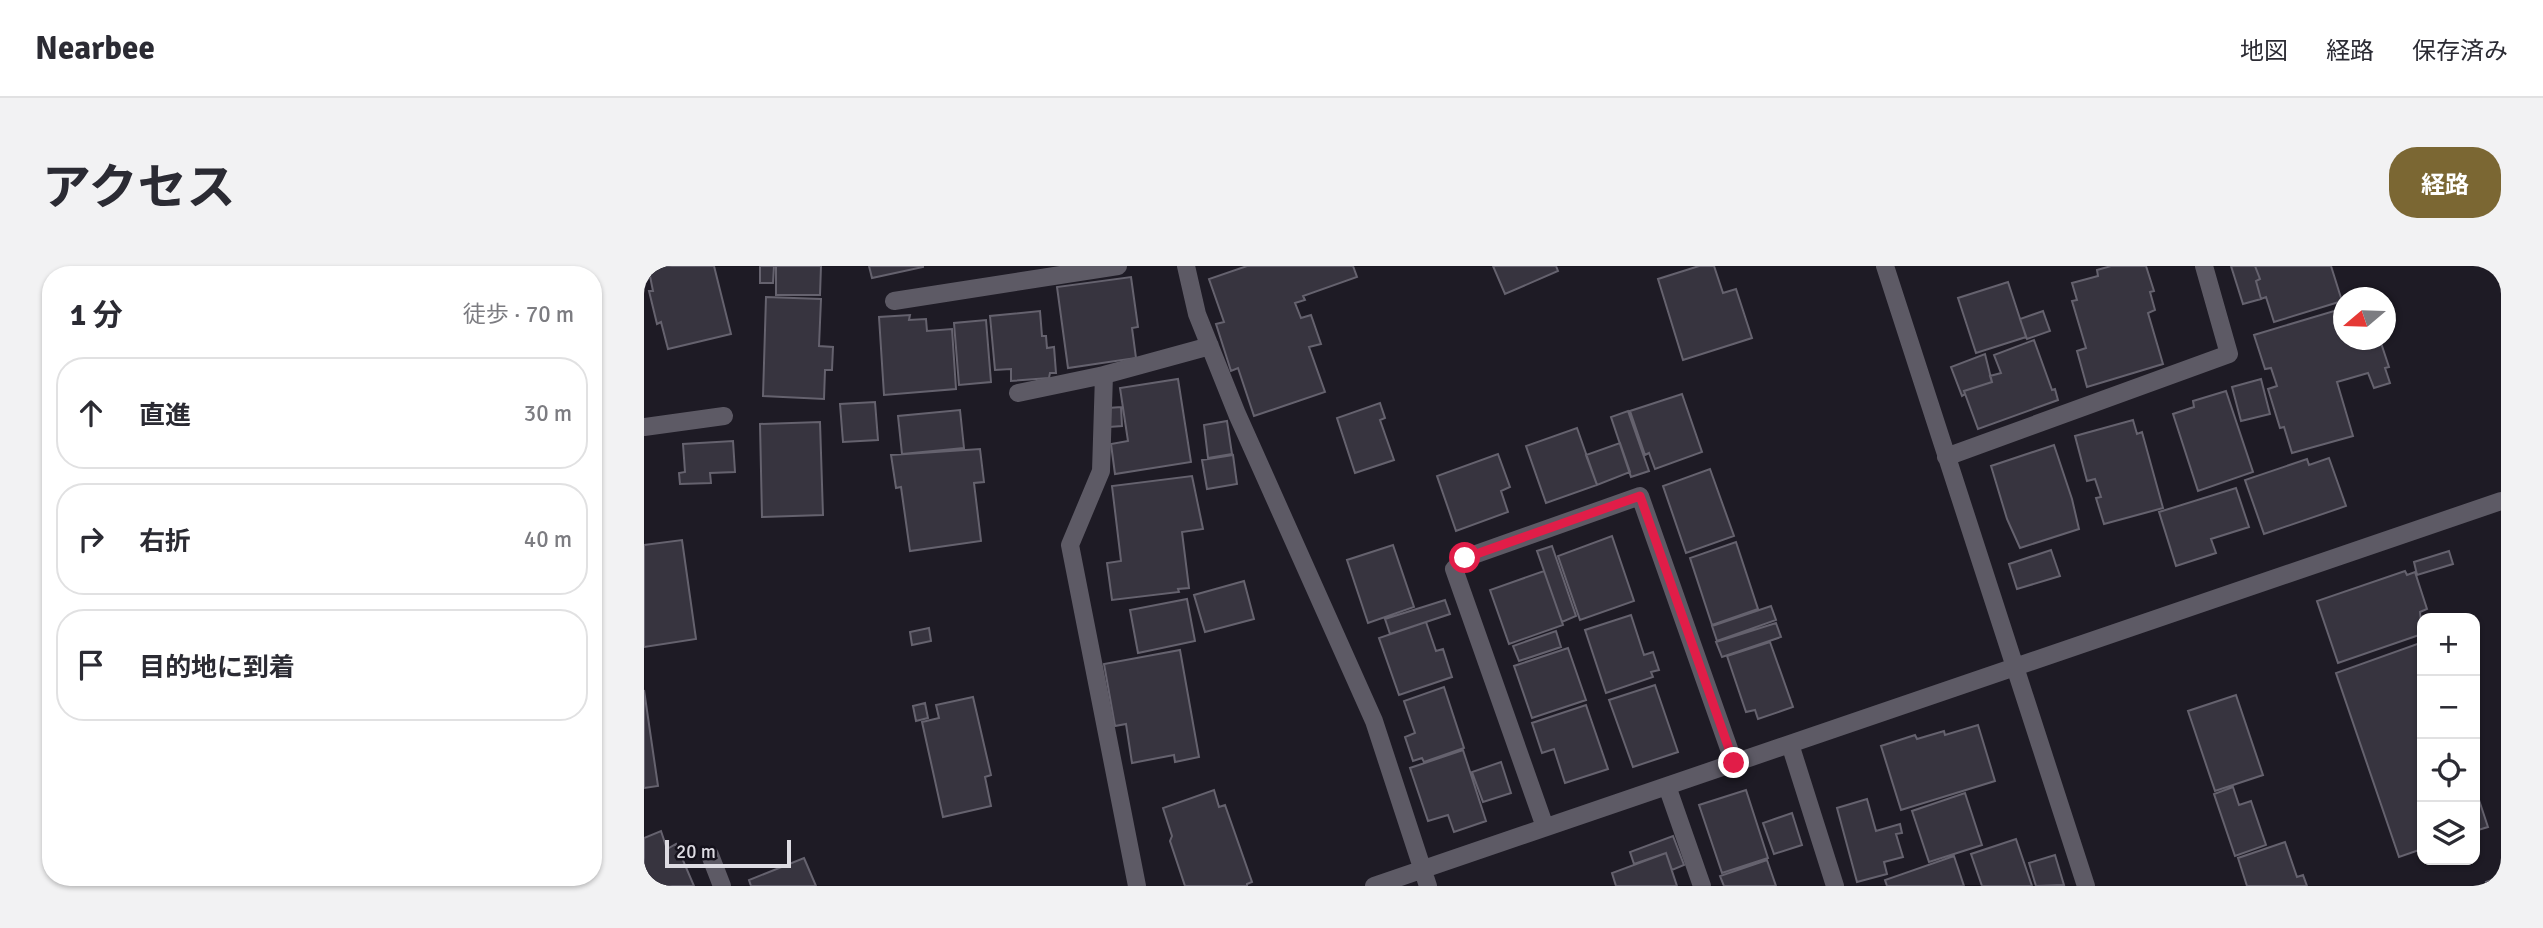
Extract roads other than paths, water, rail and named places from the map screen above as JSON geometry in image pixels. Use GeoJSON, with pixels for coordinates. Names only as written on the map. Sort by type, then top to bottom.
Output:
{"type":"FeatureCollection","features":[{"type":"Feature","properties":{"kind":"street"},"geometry":{"type":"LineString","coordinates":[[894,301],[1118,266]]}},
{"type":"Feature","properties":{"kind":"street"},"geometry":{"type":"LineString","coordinates":[[1186,266],[1197,314],[1237,414],[1374,721],[1425,878]]}},
{"type":"Feature","properties":{"kind":"street"},"geometry":{"type":"LineString","coordinates":[[1885,266],[2086,886]]}},
{"type":"Feature","properties":{"kind":"street"},"geometry":{"type":"LineString","coordinates":[[1946,457],[2229,354],[2204,266]]}},
{"type":"Feature","properties":{"kind":"street"},"geometry":{"type":"LineString","coordinates":[[1018,393],[1104,375],[1210,346]]}},
{"type":"Feature","properties":{"kind":"street"},"geometry":{"type":"LineString","coordinates":[[1104,375],[1101,471],[1070,545],[1138,886]]}},
{"type":"Feature","properties":{"kind":"street"},"geometry":{"type":"LineString","coordinates":[[644,426],[724,416]]}},
{"type":"Feature","properties":{"kind":"street"},"geometry":{"type":"LineString","coordinates":[[1545,827],[1454,569],[1465,558],[1640,496],[1734,763]]}},
{"type":"Feature","properties":{"kind":"street"},"geometry":{"type":"LineString","coordinates":[[1374,886],[1425,878],[1545,827],[2501,501]]}},
{"type":"Feature","properties":{"kind":"street"},"geometry":{"type":"LineString","coordinates":[[1790,744],[1835,886]]}},
{"type":"Feature","properties":{"kind":"street"},"geometry":{"type":"LineString","coordinates":[[1667,786],[1702,886]]}},
{"type":"Feature","properties":{"kind":"street"},"geometry":{"type":"LineString","coordinates":[[710,855],[722,886]]}}]}
